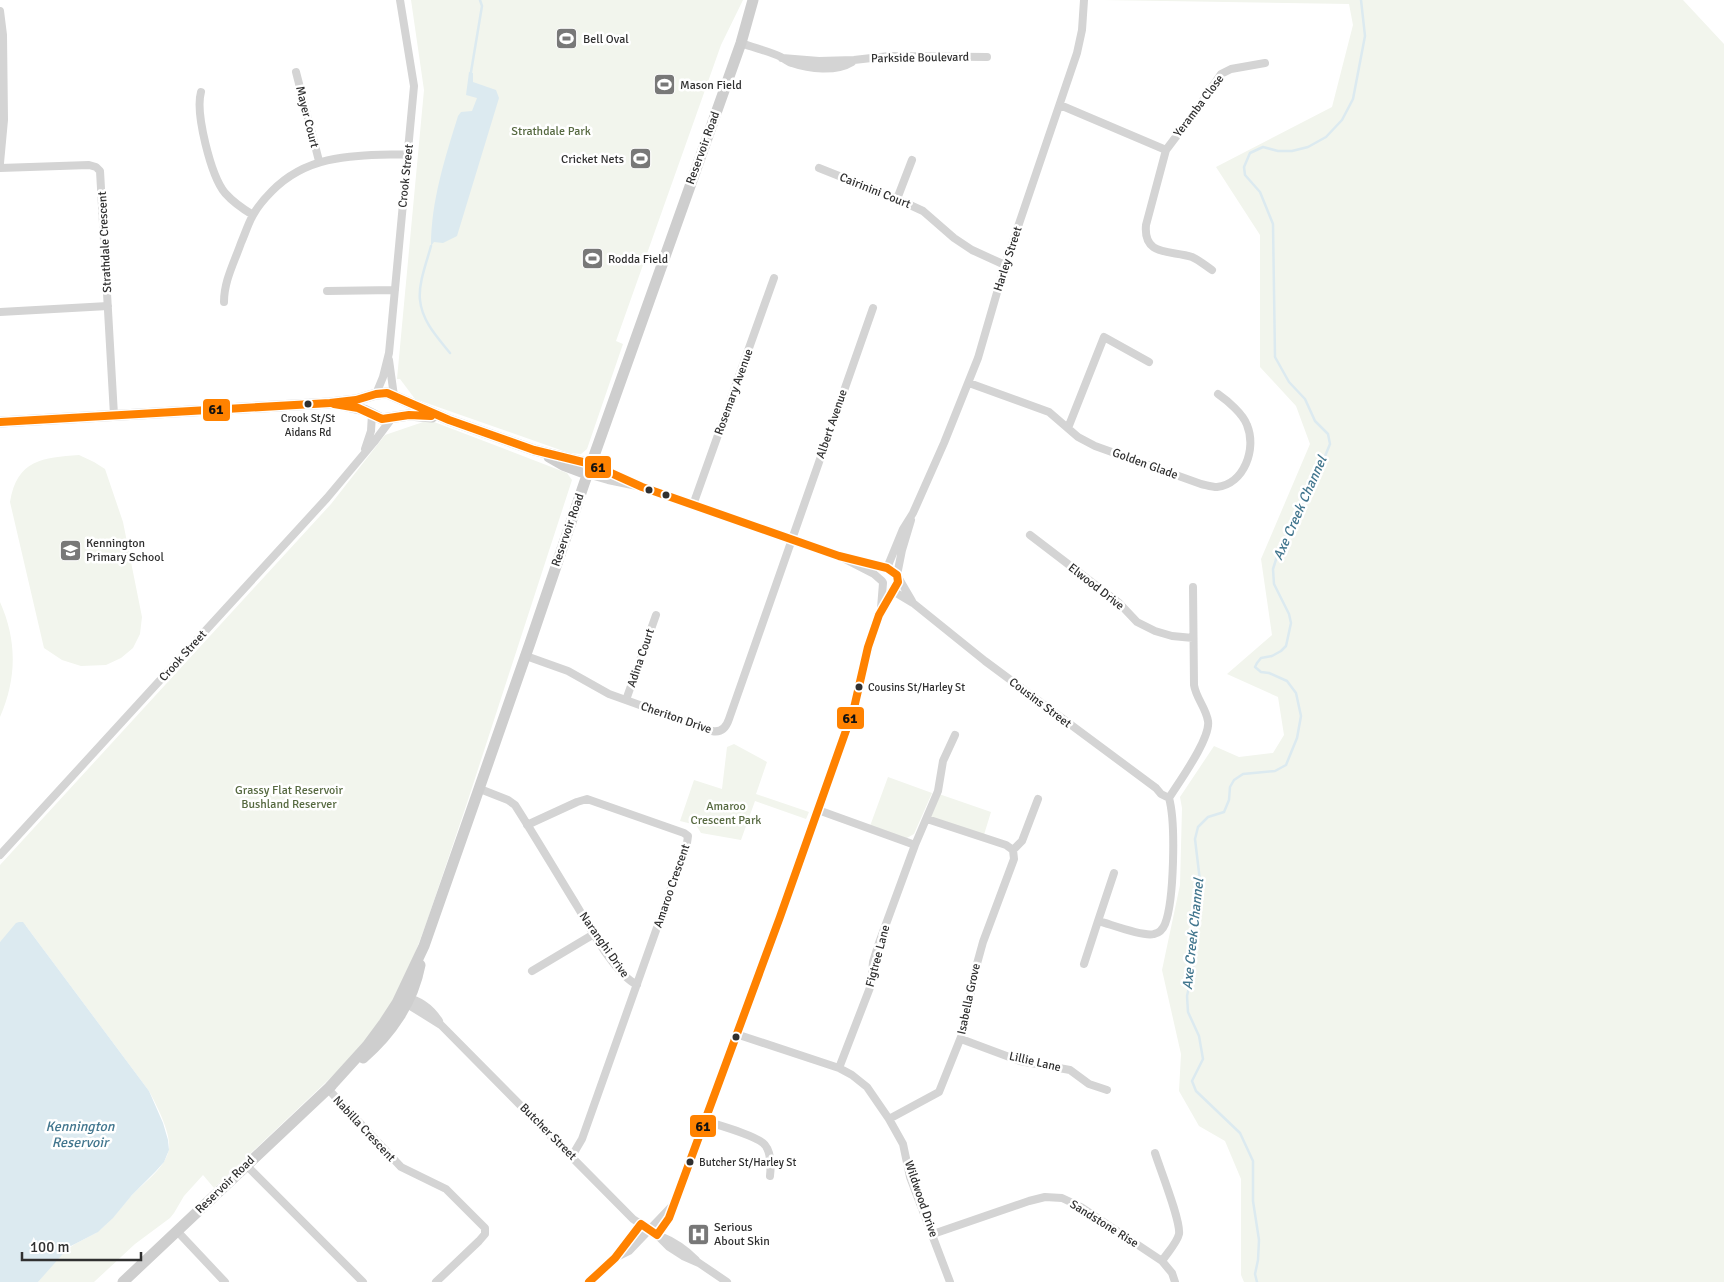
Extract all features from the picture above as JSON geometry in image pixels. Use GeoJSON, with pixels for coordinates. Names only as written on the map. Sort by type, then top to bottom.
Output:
{"type":"FeatureCollection","features":[{"type":"Feature","properties":{"kind":"main road","name":"Reservoir Road"},"geometry":{"type":"LineString","coordinates":[[123,1282],[328,1089],[405,1000],[480,789],[589,469],[741,43],[753,0]]}},
{"type":"Feature","properties":{"kind":"main road"},"geometry":{"type":"LineString","coordinates":[[0,422],[330,404],[383,393],[449,420],[534,450],[563,465],[589,469]]}},
{"type":"Feature","properties":{"kind":"main road"},"geometry":{"type":"LineString","coordinates":[[372,414],[370,402],[375,394]]}},
{"type":"Feature","properties":{"kind":"main road"},"geometry":{"type":"LineString","coordinates":[[393,417],[397,408],[394,396]]}},
{"type":"Feature","properties":{"kind":"main road"},"geometry":{"type":"LineString","coordinates":[[330,404],[357,408],[382,419],[421,415],[449,420]]}},
{"type":"Feature","properties":{"kind":"street","name":"Crook Street"},"geometry":{"type":"LineString","coordinates":[[375,394],[383,377],[389,353],[414,86],[400,0]]}},
{"type":"Feature","properties":{"kind":"street","name":"Harley Street"},"geometry":{"type":"LineString","coordinates":[[883,582],[886,568],[913,513],[978,358],[1005,265],[1080,41],[1084,18],[1084,0]]}},
{"type":"Feature","properties":{"kind":"street"},"geometry":{"type":"LineString","coordinates":[[0,11],[3,35],[4,120],[0,164]]}},
{"type":"Feature","properties":{"kind":"street","name":"Parkside Boulevard"},"geometry":{"type":"LineString","coordinates":[[741,43],[782,58],[819,65],[889,56],[987,57]]}},
{"type":"Feature","properties":{"kind":"street","name":"Yeramba Close"},"geometry":{"type":"LineString","coordinates":[[1212,270],[1194,258],[1160,251],[1151,246],[1146,238],[1146,225],[1166,150],[1221,74],[1231,69],[1265,63]]}},
{"type":"Feature","properties":{"kind":"street","name":"Mayer Court"},"geometry":{"type":"LineString","coordinates":[[296,72],[318,162]]}},
{"type":"Feature","properties":{"kind":"street"},"geometry":{"type":"LineString","coordinates":[[201,92],[199,111],[214,174],[226,193],[253,215]]}},
{"type":"Feature","properties":{"kind":"street","name":"Yeramba Close"},"geometry":{"type":"LineString","coordinates":[[1060,105],[1166,150]]}},
{"type":"Feature","properties":{"kind":"street"},"geometry":{"type":"LineString","coordinates":[[224,302],[226,281],[253,215],[267,196],[285,179],[318,162],[346,157],[409,154]]}},
{"type":"Feature","properties":{"kind":"street"},"geometry":{"type":"LineString","coordinates":[[897,198],[912,160]]}},
{"type":"Feature","properties":{"kind":"street","name":"Strathdale Crescent"},"geometry":{"type":"LineString","coordinates":[[0,168],[94,165],[98,169],[101,177],[114,415]]}},
{"type":"Feature","properties":{"kind":"street","name":"Cairinini Court"},"geometry":{"type":"LineString","coordinates":[[820,168],[897,198],[923,211],[954,238],[972,250],[1005,265]]}},
{"type":"Feature","properties":{"kind":"street","name":"Rosemary Avenue"},"geometry":{"type":"LineString","coordinates":[[693,505],[774,278]]}},
{"type":"Feature","properties":{"kind":"street"},"geometry":{"type":"LineString","coordinates":[[327,291],[395,290]]}},
{"type":"Feature","properties":{"kind":"street"},"geometry":{"type":"LineString","coordinates":[[0,312],[108,306]]}},
{"type":"Feature","properties":{"kind":"street","name":"Albert Avenue"},"geometry":{"type":"LineString","coordinates":[[791,539],[872,308]]}},
{"type":"Feature","properties":{"kind":"street"},"geometry":{"type":"LineString","coordinates":[[1068,428],[1104,338],[1149,362]]}},
{"type":"Feature","properties":{"kind":"street","name":"Crook Street"},"geometry":{"type":"LineString","coordinates":[[389,353],[394,396]]}},
{"type":"Feature","properties":{"kind":"street","name":"Golden Glade"},"geometry":{"type":"LineString","coordinates":[[969,383],[1049,412],[1078,437],[1095,446],[1201,484],[1216,487],[1228,484],[1238,478],[1247,463],[1250,440],[1247,425],[1229,402],[1218,394]]}},
{"type":"Feature","properties":{"kind":"street","name":"Crook Street"},"geometry":{"type":"LineString","coordinates":[[363,453],[371,431],[372,414]]}},
{"type":"Feature","properties":{"kind":"street","name":"Crook Street"},"geometry":{"type":"LineString","coordinates":[[0,856],[327,498],[393,417]]}},
{"type":"Feature","properties":{"kind":"street"},"geometry":{"type":"LineString","coordinates":[[589,469],[608,480],[642,487],[839,556],[886,568],[898,576]]}},
{"type":"Feature","properties":{"kind":"street","name":"Harley Street"},"geometry":{"type":"LineString","coordinates":[[893,591],[913,513]]}},
{"type":"Feature","properties":{"kind":"street","name":"Elwood Drive"},"geometry":{"type":"LineString","coordinates":[[1030,535],[1119,603],[1137,622],[1155,631],[1172,636],[1193,638]]}},
{"type":"Feature","properties":{"kind":"street","name":"Cheriton Drive"},"geometry":{"type":"LineString","coordinates":[[526,656],[568,671],[601,691],[718,732],[724,729],[729,719],[791,539]]}},
{"type":"Feature","properties":{"kind":"street"},"geometry":{"type":"LineString","coordinates":[[839,556],[874,574],[883,582],[880,614]]}},
{"type":"Feature","properties":{"kind":"street","name":"Cousins Street"},"geometry":{"type":"LineString","coordinates":[[898,576],[913,603]]}},
{"type":"Feature","properties":{"kind":"street","name":"Cousins Street"},"geometry":{"type":"LineString","coordinates":[[883,582],[893,591],[913,603],[985,662],[1156,788],[1161,794],[1169,798]]}},
{"type":"Feature","properties":{"kind":"street"},"geometry":{"type":"LineString","coordinates":[[1098,921],[1152,935],[1160,932],[1165,925],[1172,886],[1172,810],[1169,798],[1205,739],[1209,725],[1207,716],[1198,700],[1194,685],[1193,587]]}},
{"type":"Feature","properties":{"kind":"street"},"geometry":{"type":"LineString","coordinates":[[657,1235],[669,1218],[681,1189],[858,698],[868,647],[880,614],[893,591]]}},
{"type":"Feature","properties":{"kind":"street","name":"Adina Court"},"geometry":{"type":"LineString","coordinates":[[626,700],[656,615]]}},
{"type":"Feature","properties":{"kind":"street","name":"Figtree Lane"},"geometry":{"type":"LineString","coordinates":[[839,1068],[871,985],[873,962],[879,943],[915,845],[938,791],[943,761],[955,736]]}},
{"type":"Feature","properties":{"kind":"street","name":"Naranghi Drive"},"geometry":{"type":"LineString","coordinates":[[480,789],[512,802],[619,971],[630,982],[637,985],[582,1139],[572,1156]]}},
{"type":"Feature","properties":{"kind":"street","name":"Isabella Grove"},"geometry":{"type":"LineString","coordinates":[[889,1119],[939,1092],[961,1039],[979,957],[1014,859],[1014,850],[1022,841],[1038,799]]}},
{"type":"Feature","properties":{"kind":"street","name":"Amaroo Crescent"},"geometry":{"type":"LineString","coordinates":[[528,825],[577,802],[587,800],[687,834],[687,843],[637,985]]}},
{"type":"Feature","properties":{"kind":"street"},"geometry":{"type":"LineString","coordinates":[[818,810],[915,845]]}},
{"type":"Feature","properties":{"kind":"street"},"geometry":{"type":"LineString","coordinates":[[927,819],[1006,845],[1014,850]]}},
{"type":"Feature","properties":{"kind":"street"},"geometry":{"type":"LineString","coordinates":[[1084,964],[1114,874]]}},
{"type":"Feature","properties":{"kind":"street"},"geometry":{"type":"LineString","coordinates":[[532,971],[594,934]]}},
{"type":"Feature","properties":{"kind":"street","name":"Butcher Street"},"geometry":{"type":"LineString","coordinates":[[405,1000],[429,1009],[441,1024],[633,1219],[657,1235],[672,1241],[687,1251],[699,1263],[727,1282]]}},
{"type":"Feature","properties":{"kind":"street","name":"Wildwood Drive"},"geometry":{"type":"LineString","coordinates":[[736,1034],[839,1068],[852,1075],[867,1087],[889,1119],[903,1144],[910,1178],[950,1282]]}},
{"type":"Feature","properties":{"kind":"street","name":"Lillie Lane"},"geometry":{"type":"LineString","coordinates":[[961,1039],[1020,1061],[1070,1070],[1090,1084],[1107,1090]]}},
{"type":"Feature","properties":{"kind":"street","name":"Nabilla Crescent"},"geometry":{"type":"LineString","coordinates":[[328,1089],[397,1163],[410,1172],[446,1189],[485,1228],[485,1234],[479,1241],[436,1282]]}},
{"type":"Feature","properties":{"kind":"street"},"geometry":{"type":"LineString","coordinates":[[705,1121],[764,1143],[768,1149],[770,1176]]}},
{"type":"Feature","properties":{"kind":"street"},"geometry":{"type":"LineString","coordinates":[[1155,1153],[1177,1220],[1179,1233],[1176,1241],[1162,1261]]}},
{"type":"Feature","properties":{"kind":"street"},"geometry":{"type":"LineString","coordinates":[[246,1165],[363,1282]]}},
{"type":"Feature","properties":{"kind":"street","name":"Sandstone Rise"},"geometry":{"type":"LineString","coordinates":[[933,1234],[1029,1201],[1045,1197],[1062,1198],[1081,1207],[1162,1261],[1172,1273],[1175,1282]]}},
{"type":"Feature","properties":{"kind":"street"},"geometry":{"type":"LineString","coordinates":[[615,1258],[629,1251],[673,1206]]}},
{"type":"Feature","properties":{"kind":"street"},"geometry":{"type":"LineString","coordinates":[[589,1282],[615,1258],[642,1224]]}},
{"type":"Feature","properties":{"kind":"street"},"geometry":{"type":"LineString","coordinates":[[177,1231],[225,1282]]}},
{"type":"Feature","properties":{"kind":"green space","name":"Strathdale Park"},"geometry":{"type":"Polygon","coordinates":[[[411,0],[743,0],[721,45],[616,341],[623,344],[587,449],[581,454],[569,453],[415,399],[400,379],[397,379],[424,90],[411,0]]]}},
{"type":"Feature","properties":{"kind":"green space"},"geometry":{"type":"Polygon","coordinates":[[[1102,0],[1683,0],[1724,44],[1724,1282],[1244,1282],[1241,1275],[1241,1179],[1225,1141],[1199,1126],[1179,1091],[1181,1054],[1162,970],[1180,885],[1182,808],[1180,797],[1214,746],[1239,757],[1273,753],[1284,735],[1278,697],[1227,674],[1272,635],[1261,559],[1310,444],[1296,406],[1260,367],[1260,235],[1216,167],[1332,107],[1353,25],[1349,4],[1102,0]]]}},
{"type":"Feature","properties":{"kind":"green space","name":"Grassy Flat Reservoir Bushland Reserver"},"geometry":{"type":"Polygon","coordinates":[[[429,420],[567,473],[572,480],[467,803],[408,972],[385,1017],[343,1066],[214,1188],[203,1175],[184,1196],[170,1218],[135,1244],[94,1282],[38,1282],[52,1264],[65,1252],[106,1225],[164,1162],[169,1149],[169,1143],[163,1120],[149,1091],[26,926],[0,942],[0,865],[331,504],[385,435],[429,420]]]}},
{"type":"Feature","properties":{"kind":"green space"},"geometry":{"type":"Polygon","coordinates":[[[79,455],[105,469],[123,522],[142,617],[140,634],[133,648],[121,658],[106,665],[81,666],[62,660],[44,648],[10,502],[13,488],[25,469],[43,460],[79,455]]]}},
{"type":"Feature","properties":{"kind":"green space"},"geometry":{"type":"Polygon","coordinates":[[[0,602],[10,631],[13,659],[10,688],[0,717],[0,602]]]}},
{"type":"Feature","properties":{"kind":"green space","name":"Amaroo Crescent Park"},"geometry":{"type":"Polygon","coordinates":[[[734,744],[767,762],[756,794],[809,812],[806,819],[755,801],[741,840],[701,833],[696,825],[680,821],[694,780],[722,789],[727,747],[734,744]]]}},
{"type":"Feature","properties":{"kind":"green space"},"geometry":{"type":"Polygon","coordinates":[[[888,777],[932,793],[914,834],[905,839],[870,826],[888,777]]]}},
{"type":"Feature","properties":{"kind":"green space"},"geometry":{"type":"Polygon","coordinates":[[[939,794],[991,812],[983,838],[929,818],[939,794]]]}},
{"type":"Feature","properties":{"kind":"water"},"geometry":{"type":"Polygon","coordinates":[[[469,72],[473,73],[473,82],[496,90],[499,98],[457,236],[443,243],[434,242],[431,246],[436,196],[458,116],[461,112],[472,111],[477,98],[466,95],[469,72]]]}},
{"type":"Feature","properties":{"kind":"water","name":"Kennington Reservoir"},"geometry":{"type":"Polygon","coordinates":[[[19,922],[23,922],[149,1091],[163,1123],[169,1150],[164,1162],[113,1218],[98,1232],[69,1247],[38,1282],[0,1282],[0,942],[19,922]]]}},
{"type":"Feature","properties":{"kind":"waterway"},"geometry":{"type":"LineString","coordinates":[[471,72],[482,6],[480,0]]}},
{"type":"Feature","properties":{"kind":"waterway","name":"Axe Creek Channel"},"geometry":{"type":"LineString","coordinates":[[1257,1282],[1255,1274],[1259,1240],[1253,1201],[1253,1161],[1240,1133],[1196,1091],[1192,1081],[1203,1059],[1199,1036],[1188,1012],[1187,996],[1193,968],[1200,881],[1195,839],[1198,827],[1208,817],[1224,812],[1229,800],[1230,787],[1234,780],[1243,774],[1275,771],[1286,765],[1297,738],[1301,716],[1296,693],[1287,681],[1269,673],[1261,672],[1255,667],[1261,658],[1272,656],[1286,646],[1291,623],[1289,614],[1274,584],[1273,569],[1279,550],[1314,483],[1330,444],[1328,434],[1315,421],[1305,399],[1289,382],[1275,357],[1273,224],[1260,192],[1245,175],[1244,167],[1250,153],[1263,147],[1278,151],[1292,151],[1308,147],[1326,137],[1342,120],[1353,99],[1365,36],[1361,0]]}},
{"type":"Feature","properties":{"kind":"waterway"},"geometry":{"type":"LineString","coordinates":[[431,246],[420,287],[421,308],[431,328],[450,353]]}},
{"type":"Feature","properties":{"kind":"transit line","name":"61"},"geometry":{"type":"LineString","coordinates":[[0,422],[330,403],[356,400],[387,393],[449,420],[534,450],[591,464],[642,487],[839,556],[887,568],[897,575],[898,582],[879,615],[868,647],[854,708],[780,917],[669,1218],[657,1235],[641,1224],[615,1258],[589,1282]]}},
{"type":"Feature","properties":{"kind":"transit line","name":"61"},"geometry":{"type":"LineString","coordinates":[[334,404],[358,408],[382,419],[409,415],[431,416]]}},
{"type":"Feature","properties":{"kind":"place","name":"Bell Oval"},"geometry":{"type":"Point","coordinates":[567,39]}},
{"type":"Feature","properties":{"kind":"place","name":"Mason Field"},"geometry":{"type":"Point","coordinates":[664,85]}},
{"type":"Feature","properties":{"kind":"place","name":"Cricket Nets"},"geometry":{"type":"Point","coordinates":[640,159]}},
{"type":"Feature","properties":{"kind":"place","name":"Rodda Field"},"geometry":{"type":"Point","coordinates":[592,259]}},
{"type":"Feature","properties":{"kind":"place","name":"Crook St/St Aidans Rd"},"geometry":{"type":"Point","coordinates":[308,404]}},
{"type":"Feature","properties":{"kind":"place","name":"Kennington Primary School"},"geometry":{"type":"Point","coordinates":[70,550]}},
{"type":"Feature","properties":{"kind":"place","name":"Cousins St/Harley St"},"geometry":{"type":"Point","coordinates":[859,687]}},
{"type":"Feature","properties":{"kind":"place","name":"Butcher St/Harley St"},"geometry":{"type":"Point","coordinates":[690,1162]}},
{"type":"Feature","properties":{"kind":"place","name":"Serious About Skin"},"geometry":{"type":"Point","coordinates":[698,1234]}}]}
